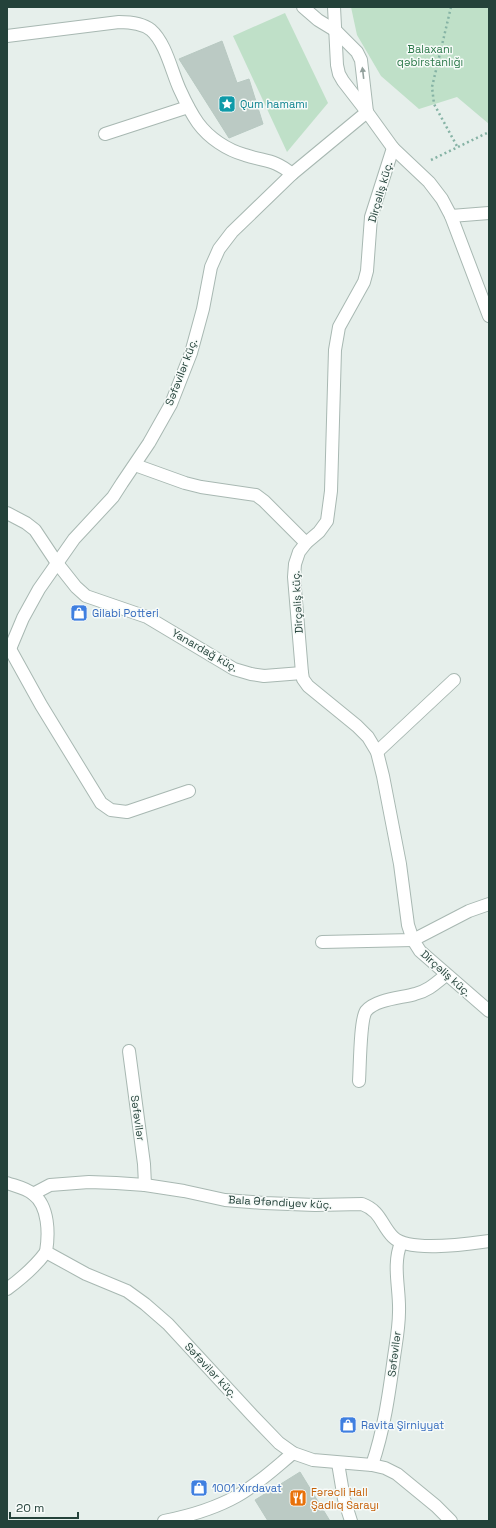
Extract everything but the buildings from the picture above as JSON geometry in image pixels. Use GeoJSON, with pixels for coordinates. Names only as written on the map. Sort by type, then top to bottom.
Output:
{"type":"FeatureCollection","features":[{"type":"Feature","properties":{"kind":"street"},"geometry":{"type":"LineString","coordinates":[[303,7],[318,20],[336,31],[357,52],[361,60],[367,112]]}},
{"type":"Feature","properties":{"kind":"street"},"geometry":{"type":"LineString","coordinates":[[334,7],[337,65],[339,74],[393,148],[429,182],[442,199],[451,216],[489,316]]}},
{"type":"Feature","properties":{"kind":"street"},"geometry":{"type":"LineString","coordinates":[[7,36],[119,22],[135,22],[150,29],[158,38],[188,107],[198,123],[208,134],[221,145],[245,156],[277,163],[292,174]]}},
{"type":"Feature","properties":{"kind":"street"},"geometry":{"type":"LineString","coordinates":[[105,134],[188,107]]}},
{"type":"Feature","properties":{"kind":"street","name":"Səfəvilər küç."},"geometry":{"type":"LineString","coordinates":[[8,651],[30,603],[74,539],[113,497],[149,443],[171,404],[182,377],[198,326],[211,267],[218,249],[232,232],[292,174],[367,112]]}},
{"type":"Feature","properties":{"kind":"street","name":"Dirçəliş küç."},"geometry":{"type":"LineString","coordinates":[[393,148],[371,217],[367,271],[364,282],[338,326],[335,350],[331,492],[328,521],[299,552],[295,564],[295,591],[302,673],[303,679],[308,686],[357,726],[368,737],[376,752],[383,776],[400,864],[408,925],[413,940],[420,951],[489,1011]]}},
{"type":"Feature","properties":{"kind":"street"},"geometry":{"type":"LineString","coordinates":[[451,216],[489,213]]}},
{"type":"Feature","properties":{"kind":"street"},"geometry":{"type":"LineString","coordinates":[[134,465],[201,487],[256,495],[264,501],[306,543]]}},
{"type":"Feature","properties":{"kind":"street","name":"Yanardağ küç."},"geometry":{"type":"LineString","coordinates":[[7,513],[18,517],[35,530],[57,563],[76,587],[86,596],[147,617],[234,668],[251,674],[264,676],[302,673]]}},
{"type":"Feature","properties":{"kind":"street"},"geometry":{"type":"LineString","coordinates":[[8,651],[101,803],[110,810],[127,812],[189,791]]}},
{"type":"Feature","properties":{"kind":"street"},"geometry":{"type":"LineString","coordinates":[[376,752],[454,680]]}},
{"type":"Feature","properties":{"kind":"street"},"geometry":{"type":"LineString","coordinates":[[322,942],[413,940],[468,911],[489,904]]}},
{"type":"Feature","properties":{"kind":"street"},"geometry":{"type":"LineString","coordinates":[[359,1081],[362,1023],[366,1011],[379,1002],[416,994],[428,989],[446,975]]}},
{"type":"Feature","properties":{"kind":"street","name":"Səfəvilər"},"geometry":{"type":"LineString","coordinates":[[129,1051],[144,1164],[145,1185]]}},
{"type":"Feature","properties":{"kind":"street","name":"Bala Əfəndiyev küç."},"geometry":{"type":"LineString","coordinates":[[33,1194],[50,1185],[103,1182],[145,1185],[184,1191],[225,1200],[316,1205],[362,1204],[375,1211],[392,1236],[401,1243]]}},
{"type":"Feature","properties":{"kind":"street"},"geometry":{"type":"LineString","coordinates":[[7,1183],[33,1194],[40,1202],[44,1212],[48,1240],[46,1252],[38,1263],[25,1276],[7,1289]]}},
{"type":"Feature","properties":{"kind":"street"},"geometry":{"type":"LineString","coordinates":[[401,1243],[413,1246],[430,1246],[471,1244],[489,1241]]}},
{"type":"Feature","properties":{"kind":"street","name":"Səfəvilər"},"geometry":{"type":"LineString","coordinates":[[372,1465],[380,1441],[389,1398],[399,1312],[397,1268],[398,1251],[401,1243]]}},
{"type":"Feature","properties":{"kind":"street","name":"Səfəvilər küç."},"geometry":{"type":"LineString","coordinates":[[46,1252],[86,1274],[127,1291],[145,1304],[168,1324],[257,1421],[279,1443],[293,1453],[313,1460],[372,1465],[385,1468],[397,1474],[436,1506],[451,1521]]}},
{"type":"Feature","properties":{"kind":"street"},"geometry":{"type":"LineString","coordinates":[[164,1521],[208,1510],[237,1496],[261,1480],[293,1453]]}},
{"type":"Feature","properties":{"kind":"street"},"geometry":{"type":"LineString","coordinates":[[338,1463],[344,1499],[351,1521]]}},
{"type":"Feature","properties":{"kind":"path"},"geometry":{"type":"LineString","coordinates":[[451,7],[432,87],[434,104],[458,148]]}},
{"type":"Feature","properties":{"kind":"path"},"geometry":{"type":"LineString","coordinates":[[414,168],[489,132]]}},
{"type":"Feature","properties":{"kind":"green space","name":"Balaxanı qəbirstanlığı"},"geometry":{"type":"Polygon","coordinates":[[[351,7],[489,7],[489,124],[457,97],[419,109],[381,76],[357,35],[351,7]]]}},
{"type":"Feature","properties":{"kind":"green space"},"geometry":{"type":"Polygon","coordinates":[[[285,13],[328,103],[287,152],[233,36],[285,13]]]}},
{"type":"Feature","properties":{"kind":"place","name":"Qum hamamı"},"geometry":{"type":"Point","coordinates":[227,104]}},
{"type":"Feature","properties":{"kind":"place","name":"Gilabi Potteri"},"geometry":{"type":"Point","coordinates":[79,613]}},
{"type":"Feature","properties":{"kind":"place","name":"Ravita Şirniyyat"},"geometry":{"type":"Point","coordinates":[348,1425]}},
{"type":"Feature","properties":{"kind":"place","name":"1001 Xırdavat"},"geometry":{"type":"Point","coordinates":[199,1488]}},
{"type":"Feature","properties":{"kind":"place","name":"Fərəcli Hall Şadlıq Sarayı"},"geometry":{"type":"Point","coordinates":[298,1498]}}]}
